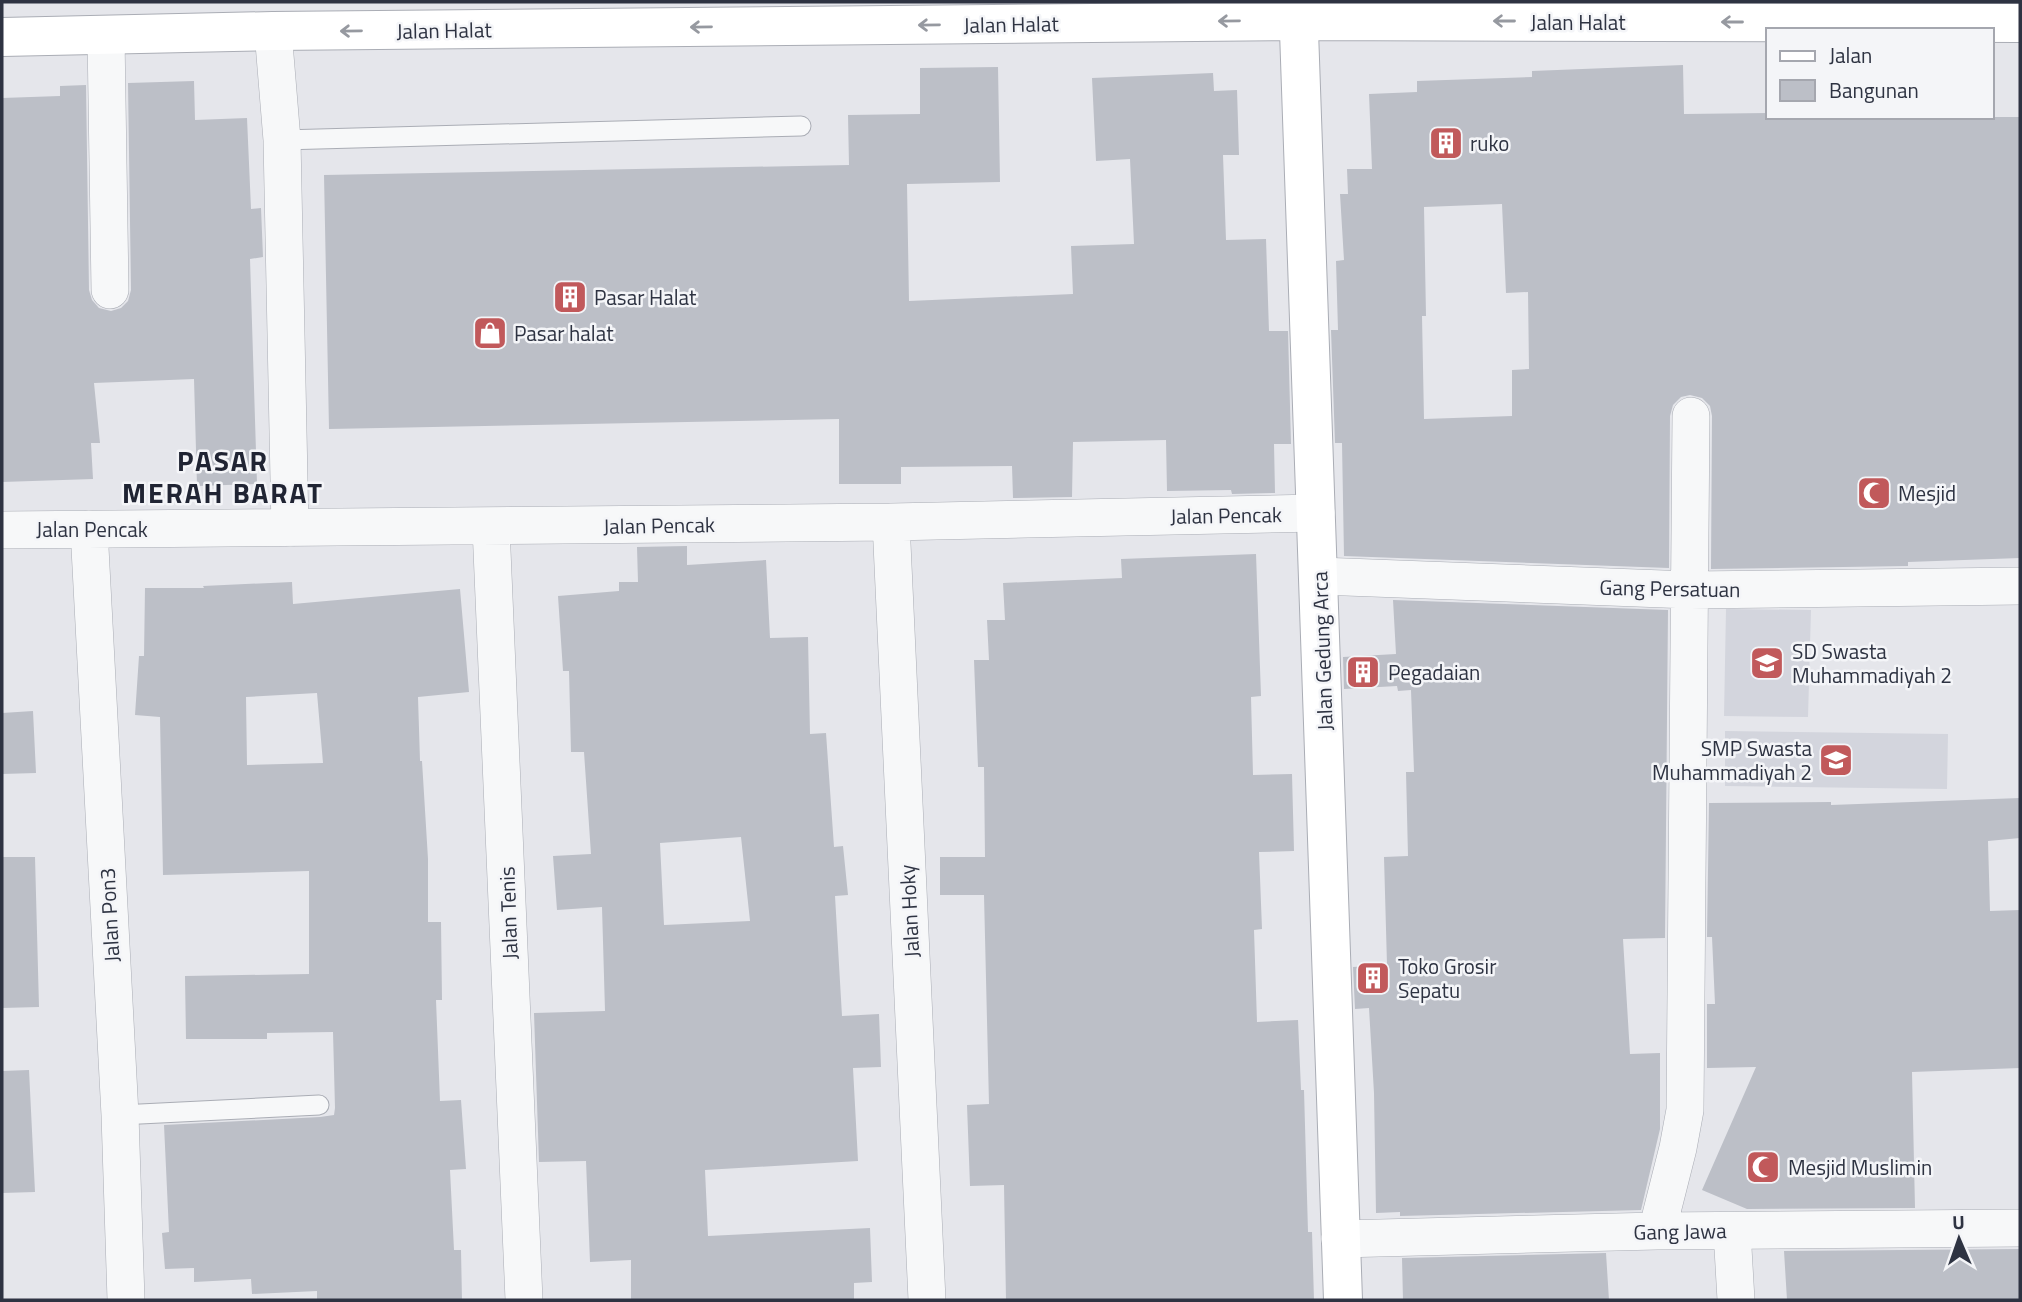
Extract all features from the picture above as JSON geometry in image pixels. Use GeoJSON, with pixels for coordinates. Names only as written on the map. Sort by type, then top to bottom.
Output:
{"type":"FeatureCollection","features":[{"type":"Feature","properties":{"kind":"main road","name":"Jalan Halat"},"geometry":{"type":"LineString","coordinates":[[2,37],[1298,11],[2020,23]]}},
{"type":"Feature","properties":{"kind":"main road","name":"Jalan Gedung Arca"},"geometry":{"type":"LineString","coordinates":[[1298,11],[1343,1300]]}},
{"type":"Feature","properties":{"kind":"street"},"geometry":{"type":"LineString","coordinates":[[273,32],[282,140],[290,528]]}},
{"type":"Feature","properties":{"kind":"street"},"geometry":{"type":"LineString","coordinates":[[106,36],[110,290]]}},
{"type":"Feature","properties":{"kind":"street"},"geometry":{"type":"LineString","coordinates":[[1657,1231],[1685,1110],[1691,416]]}},
{"type":"Feature","properties":{"kind":"street","name":"Jalan Pencak"},"geometry":{"type":"LineString","coordinates":[[2,530],[891,522],[1316,513]]}},
{"type":"Feature","properties":{"kind":"street","name":"Jalan Hoky"},"geometry":{"type":"LineString","coordinates":[[891,522],[927,1300]]}},
{"type":"Feature","properties":{"kind":"street","name":"Jalan Tenis"},"geometry":{"type":"LineString","coordinates":[[491,527],[524,1300]]}},
{"type":"Feature","properties":{"kind":"street","name":"Jalan Pon3"},"geometry":{"type":"LineString","coordinates":[[89,530],[120,1115],[126,1300]]}},
{"type":"Feature","properties":{"kind":"street","name":"Gang Persatuan"},"geometry":{"type":"LineString","coordinates":[[1319,576],[1690,590],[2020,586]]}},
{"type":"Feature","properties":{"kind":"street","name":"Gang Jawa"},"geometry":{"type":"LineString","coordinates":[[1340,1239],[1657,1231],[2020,1227]]}},
{"type":"Feature","properties":{"kind":"street"},"geometry":{"type":"LineString","coordinates":[[1732,1231],[1736,1300]]}},
{"type":"Feature","properties":{"kind":"lane"},"geometry":{"type":"LineString","coordinates":[[282,140],[801,126]]}},
{"type":"Feature","properties":{"kind":"lane"},"geometry":{"type":"LineString","coordinates":[[120,1115],[319,1105]]}},
{"type":"Feature","properties":{"kind":"shaded area","name":"SD Swasta Muhammadiyah 2"},"geometry":{"type":"Polygon","coordinates":[[[1726,609],[1811,610],[1808,717],[1724,716],[1726,609]]]}},
{"type":"Feature","properties":{"kind":"shaded area","name":"SMP Swasta Muhammadiyah 2"},"geometry":{"type":"Polygon","coordinates":[[[1725,731],[1948,734],[1947,789],[1725,786],[1725,731]]]}},
{"type":"Feature","properties":{"kind":"building"},"geometry":{"type":"Polygon","coordinates":[[[1683,65],[1684,114],[1766,113],[1766,119],[2020,117],[2020,558],[1908,562],[1908,566],[1711,569],[1712,416],[1710,406],[1702,398],[1690,395],[1681,397],[1673,405],[1670,416],[1669,568],[1344,556],[1342,443],[1335,443],[1331,330],[1338,330],[1336,261],[1344,260],[1340,194],[1348,194],[1347,169],[1372,169],[1369,94],[1417,92],[1417,81],[1532,77],[1532,71],[1683,65]],[[1502,204],[1424,207],[1424,419],[1512,416],[1512,370],[1529,369],[1528,292],[1506,293],[1502,204]]]}},
{"type":"Feature","properties":{"kind":"building"},"geometry":{"type":"Polygon","coordinates":[[[998,67],[1000,182],[907,184],[909,301],[1073,294],[1071,246],[1134,244],[1130,159],[1096,161],[1092,78],[1213,73],[1214,91],[1237,90],[1239,155],[1223,155],[1226,240],[1266,239],[1269,331],[1288,331],[1291,444],[1274,444],[1275,493],[1232,494],[1231,490],[1167,491],[1166,440],[1073,442],[1072,497],[1013,498],[1012,466],[901,467],[901,484],[839,484],[839,419],[329,429],[324,175],[849,165],[848,115],[920,114],[920,68],[998,67]]]}},
{"type":"Feature","properties":{"kind":"building"},"geometry":{"type":"Polygon","coordinates":[[[194,81],[195,120],[247,118],[251,209],[261,208],[263,257],[250,259],[257,484],[197,486],[194,379],[94,383],[100,443],[91,443],[93,479],[2,482],[2,98],[60,96],[60,86],[86,85],[89,290],[92,300],[99,308],[111,311],[121,308],[128,301],[131,290],[128,83],[194,81]]]}},
{"type":"Feature","properties":{"kind":"building"},"geometry":{"type":"Polygon","coordinates":[[[687,546],[687,565],[766,560],[770,638],[808,637],[810,734],[826,733],[834,847],[843,846],[848,895],[835,896],[842,1016],[879,1014],[881,1067],[853,1068],[858,1161],[705,1170],[708,1236],[870,1228],[872,1282],[854,1283],[854,1300],[631,1300],[631,1260],[590,1262],[586,1161],[539,1162],[534,1013],[605,1011],[602,907],[557,910],[553,856],[591,854],[584,752],[571,752],[569,671],[563,671],[558,596],[619,591],[619,582],[638,582],[637,547],[687,546]],[[741,837],[660,843],[664,925],[750,921],[741,837]]]}},
{"type":"Feature","properties":{"kind":"building"},"geometry":{"type":"Polygon","coordinates":[[[1256,554],[1261,696],[1251,697],[1253,775],[1292,774],[1294,851],[1259,852],[1262,929],[1254,930],[1257,1022],[1298,1020],[1301,1090],[1304,1090],[1308,1232],[1312,1232],[1314,1300],[1006,1300],[1004,1185],[970,1186],[967,1105],[989,1104],[984,895],[940,895],[940,857],[985,857],[984,767],[978,767],[974,660],[989,660],[987,620],[1005,620],[1003,583],[1122,578],[1121,559],[1256,554]]]}},
{"type":"Feature","properties":{"kind":"building"},"geometry":{"type":"Polygon","coordinates":[[[292,582],[293,604],[460,589],[469,692],[418,697],[428,859],[428,922],[441,922],[442,1000],[436,1000],[440,1101],[461,1100],[466,1169],[450,1170],[454,1250],[461,1250],[462,1300],[317,1300],[317,1291],[252,1294],[251,1279],[194,1282],[194,1268],[165,1269],[162,1233],[169,1232],[164,1125],[320,1117],[334,1115],[335,1108],[333,1032],[267,1033],[267,1039],[186,1039],[185,976],[309,974],[309,871],[163,875],[160,717],[135,715],[139,656],[144,656],[145,588],[204,588],[203,586],[292,582]],[[317,693],[246,697],[247,765],[323,763],[317,693]]]}},
{"type":"Feature","properties":{"kind":"building"},"geometry":{"type":"Polygon","coordinates":[[[1393,600],[1668,610],[1665,938],[1623,939],[1630,1054],[1660,1053],[1660,1129],[1641,1210],[1400,1216],[1400,1212],[1376,1213],[1369,1008],[1355,1009],[1353,967],[1387,965],[1384,857],[1408,856],[1406,772],[1414,772],[1411,690],[1398,691],[1397,686],[1344,689],[1343,657],[1396,654],[1393,600]]]}},
{"type":"Feature","properties":{"kind":"building"},"geometry":{"type":"Polygon","coordinates":[[[33,711],[36,773],[2,774],[2,713],[33,711]]]}},
{"type":"Feature","properties":{"kind":"building"},"geometry":{"type":"Polygon","coordinates":[[[2020,798],[2020,838],[1988,841],[1990,911],[2020,910],[2020,1068],[1912,1072],[1915,1208],[1747,1209],[1702,1190],[1756,1067],[1707,1068],[1707,1004],[1715,1004],[1712,937],[1707,937],[1709,803],[1831,802],[1831,805],[2020,798]]]}},
{"type":"Feature","properties":{"kind":"building"},"geometry":{"type":"Polygon","coordinates":[[[2,857],[35,857],[39,1007],[2,1008],[2,857]]]}},
{"type":"Feature","properties":{"kind":"building"},"geometry":{"type":"Polygon","coordinates":[[[29,1070],[35,1192],[2,1193],[2,1071],[29,1070]]]}},
{"type":"Feature","properties":{"kind":"building"},"geometry":{"type":"Polygon","coordinates":[[[2020,1249],[2020,1300],[1787,1300],[1784,1251],[2020,1249]]]}},
{"type":"Feature","properties":{"kind":"building"},"geometry":{"type":"Polygon","coordinates":[[[1606,1253],[1609,1300],[1403,1300],[1402,1258],[1606,1253]]]}},
{"type":"Feature","properties":{"kind":"place","name":"ruko"},"geometry":{"type":"Point","coordinates":[1446,143]}},
{"type":"Feature","properties":{"kind":"place","name":"Pasar Halat"},"geometry":{"type":"Point","coordinates":[570,297]}},
{"type":"Feature","properties":{"kind":"place","name":"Pasar halat"},"geometry":{"type":"Point","coordinates":[490,333]}},
{"type":"Feature","properties":{"kind":"place","name":"Mesjid"},"geometry":{"type":"Point","coordinates":[1874,493]}},
{"type":"Feature","properties":{"kind":"place","name":"SD Swasta Muhammadiyah 2"},"geometry":{"type":"Point","coordinates":[1767,663]}},
{"type":"Feature","properties":{"kind":"place","name":"Pegadaian"},"geometry":{"type":"Point","coordinates":[1363,672]}},
{"type":"Feature","properties":{"kind":"place","name":"SMP Swasta Muhammadiyah 2"},"geometry":{"type":"Point","coordinates":[1836,760]}},
{"type":"Feature","properties":{"kind":"place","name":"Toko Grosir Sepatu"},"geometry":{"type":"Point","coordinates":[1373,978]}},
{"type":"Feature","properties":{"kind":"place","name":"Mesjid Muslimin"},"geometry":{"type":"Point","coordinates":[1763,1167]}},
{"type":"Feature","properties":{"kind":"district","name":"PASAR MERAH BARAT"},"geometry":{"type":"Point","coordinates":[223,476]}}]}
